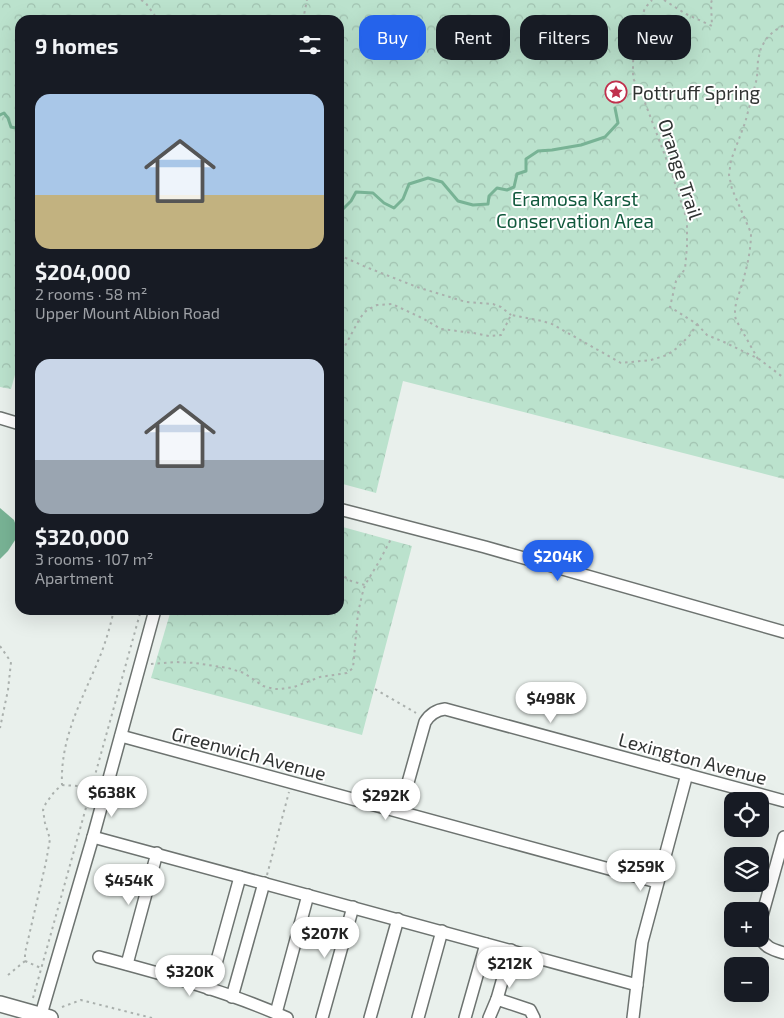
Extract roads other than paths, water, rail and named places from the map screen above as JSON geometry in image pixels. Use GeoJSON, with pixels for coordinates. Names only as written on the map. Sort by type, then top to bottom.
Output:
{"type":"FeatureCollection","features":[{"type":"Feature","properties":{"kind":"main road"},"geometry":{"type":"LineString","coordinates":[[0,1004],[43,1017]]}},
{"type":"Feature","properties":{"kind":"street"},"geometry":{"type":"LineString","coordinates":[[0,418],[15,422]]}},
{"type":"Feature","properties":{"kind":"street"},"geometry":{"type":"LineString","coordinates":[[344,510],[485,547],[784,632]]}},
{"type":"Feature","properties":{"kind":"street"},"geometry":{"type":"LineString","coordinates":[[43,1017],[154,615]]}},
{"type":"Feature","properties":{"kind":"street","name":"Lexington Avenue"},"geometry":{"type":"LineString","coordinates":[[400,811],[425,722],[429,716],[445,709],[784,801]]}},
{"type":"Feature","properties":{"kind":"street","name":"Greenwich Avenue"},"geometry":{"type":"LineString","coordinates":[[121,736],[657,882]]}},
{"type":"Feature","properties":{"kind":"street"},"geometry":{"type":"LineString","coordinates":[[633,1018],[642,942],[687,774]]}},
{"type":"Feature","properties":{"kind":"street"},"geometry":{"type":"LineString","coordinates":[[766,902],[784,836]]}},
{"type":"Feature","properties":{"kind":"street"},"geometry":{"type":"LineString","coordinates":[[93,837],[240,877],[265,880],[308,895],[637,985]]}},
{"type":"Feature","properties":{"kind":"street"},"geometry":{"type":"LineString","coordinates":[[127,964],[157,854]]}},
{"type":"Feature","properties":{"kind":"street"},"geometry":{"type":"LineString","coordinates":[[209,989],[240,877]]}},
{"type":"Feature","properties":{"kind":"street"},"geometry":{"type":"LineString","coordinates":[[232,997],[265,880]]}},
{"type":"Feature","properties":{"kind":"street"},"geometry":{"type":"LineString","coordinates":[[276,1013],[308,895]]}},
{"type":"Feature","properties":{"kind":"street"},"geometry":{"type":"LineString","coordinates":[[322,1018],[353,907]]}},
{"type":"Feature","properties":{"kind":"street"},"geometry":{"type":"LineString","coordinates":[[370,1018],[398,919]]}},
{"type":"Feature","properties":{"kind":"street"},"geometry":{"type":"LineString","coordinates":[[418,1018],[442,932]]}},
{"type":"Feature","properties":{"kind":"street"},"geometry":{"type":"LineString","coordinates":[[465,1018],[486,944]]}},
{"type":"Feature","properties":{"kind":"street"},"geometry":{"type":"LineString","coordinates":[[769,947],[784,953]]}},
{"type":"Feature","properties":{"kind":"street"},"geometry":{"type":"LineString","coordinates":[[489,1018],[497,999],[511,950]]}},
{"type":"Feature","properties":{"kind":"street"},"geometry":{"type":"LineString","coordinates":[[99,957],[209,989],[287,1018]]}},
{"type":"Feature","properties":{"kind":"street"},"geometry":{"type":"LineString","coordinates":[[497,999],[530,1010],[534,1018]]}},
{"type":"Feature","properties":{"kind":"waterway"},"geometry":{"type":"LineString","coordinates":[[344,208],[356,192],[373,193],[384,203],[394,208],[403,199],[409,184],[428,178],[442,182],[458,201],[473,205],[488,204],[489,196],[497,188],[507,190],[514,187],[517,174],[526,171],[526,159],[538,151],[581,145],[605,137],[618,123],[615,108]]}},
{"type":"Feature","properties":{"kind":"waterway"},"geometry":{"type":"LineString","coordinates":[[0,115],[4,113],[11,127],[15,128]]}},
{"type":"Feature","properties":{"kind":"place","name":"Pottruff Spring"},"geometry":{"type":"Point","coordinates":[616,92]}},
{"type":"Feature","properties":{"kind":"park label","name":"Eramosa Karst Conservation Area"},"geometry":{"type":"Point","coordinates":[575,209]}}]}
